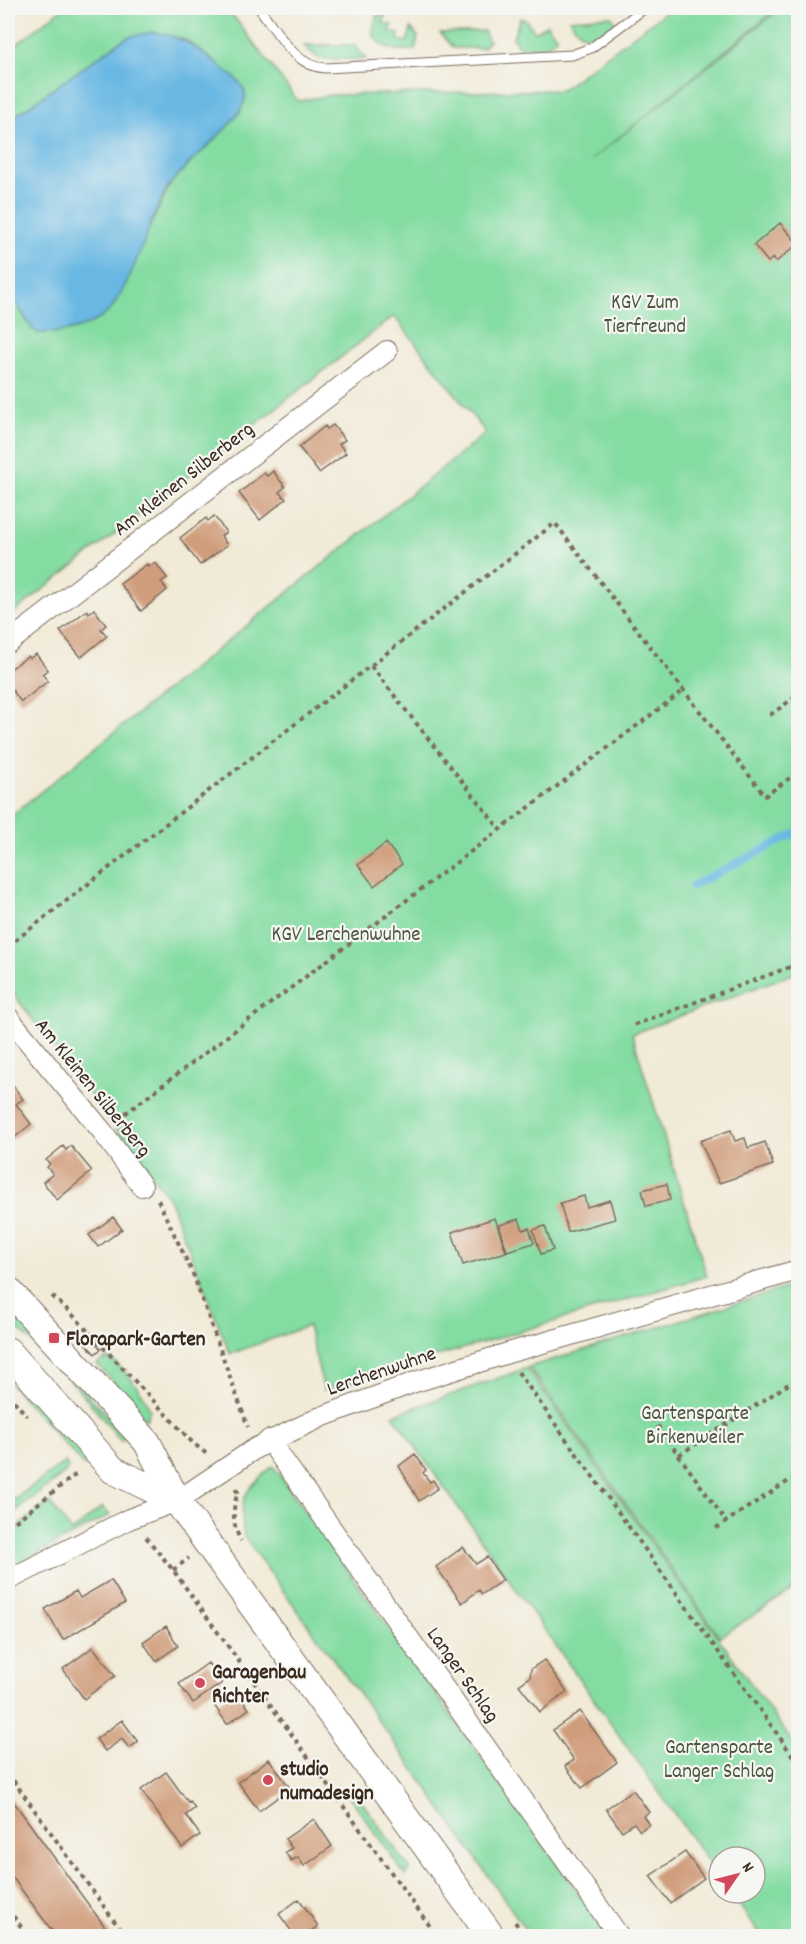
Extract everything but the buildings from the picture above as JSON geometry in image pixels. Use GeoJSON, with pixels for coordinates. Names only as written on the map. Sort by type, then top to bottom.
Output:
{"type":"FeatureCollection","features":[{"type":"Feature","properties":{"kind":"main road"},"geometry":{"type":"LineString","coordinates":[[12,1278],[147,1442],[177,1501],[491,1936]]}},
{"type":"Feature","properties":{"kind":"main road"},"geometry":{"type":"LineString","coordinates":[[8,1351],[113,1470],[177,1501]]}},
{"type":"Feature","properties":{"kind":"street","name":"Am Kleinen Silberberg"},"geometry":{"type":"LineString","coordinates":[[8,643],[387,351]]}},
{"type":"Feature","properties":{"kind":"street","name":"Am Kleinen Silberberg"},"geometry":{"type":"LineString","coordinates":[[8,1017],[102,1131],[142,1186]]}},
{"type":"Feature","properties":{"kind":"street","name":"Lerchenwuhne"},"geometry":{"type":"LineString","coordinates":[[8,1580],[129,1519],[177,1501],[262,1444],[321,1417],[415,1382],[798,1270]]}},
{"type":"Feature","properties":{"kind":"street","name":"Langer Schlag"},"geometry":{"type":"LineString","coordinates":[[262,1444],[619,1936]]}},
{"type":"Feature","properties":{"kind":"lane"},"geometry":{"type":"LineString","coordinates":[[259,8],[299,59],[308,65],[325,68],[577,54],[593,47],[645,8]]}},
{"type":"Feature","properties":{"kind":"path"},"geometry":{"type":"LineString","coordinates":[[8,946],[555,523],[765,796],[798,772]]}},
{"type":"Feature","properties":{"kind":"path"},"geometry":{"type":"LineString","coordinates":[[370,666],[499,828]]}},
{"type":"Feature","properties":{"kind":"path"},"geometry":{"type":"LineString","coordinates":[[115,1121],[684,690]]}},
{"type":"Feature","properties":{"kind":"path"},"geometry":{"type":"LineString","coordinates":[[770,716],[798,695]]}},
{"type":"Feature","properties":{"kind":"path"},"geometry":{"type":"LineString","coordinates":[[634,1026],[798,964]]}},
{"type":"Feature","properties":{"kind":"path"},"geometry":{"type":"LineString","coordinates":[[142,1186],[161,1203],[193,1274],[262,1444]]}},
{"type":"Feature","properties":{"kind":"path"},"geometry":{"type":"LineString","coordinates":[[8,1258],[12,1278]]}},
{"type":"Feature","properties":{"kind":"path"},"geometry":{"type":"LineString","coordinates":[[44,1289],[70,1312],[193,1443],[205,1452]]}},
{"type":"Feature","properties":{"kind":"path"},"geometry":{"type":"LineString","coordinates":[[517,1372],[798,1763]]}},
{"type":"Feature","properties":{"kind":"path"},"geometry":{"type":"LineString","coordinates":[[679,1455],[798,1378]]}},
{"type":"Feature","properties":{"kind":"path"},"geometry":{"type":"LineString","coordinates":[[647,1411],[726,1521]]}},
{"type":"Feature","properties":{"kind":"path"},"geometry":{"type":"LineString","coordinates":[[8,1527],[79,1472]]}},
{"type":"Feature","properties":{"kind":"path"},"geometry":{"type":"LineString","coordinates":[[716,1528],[798,1474]]}},
{"type":"Feature","properties":{"kind":"path"},"geometry":{"type":"LineString","coordinates":[[234,1489],[238,1492],[233,1505],[234,1523]]}},
{"type":"Feature","properties":{"kind":"path"},"geometry":{"type":"LineString","coordinates":[[144,1535],[173,1570],[436,1936]]}},
{"type":"Feature","properties":{"kind":"path"},"geometry":{"type":"LineString","coordinates":[[8,1773],[125,1936]]}},
{"type":"Feature","properties":{"kind":"path"},"geometry":{"type":"LineString","coordinates":[[8,1909],[28,1936]]}},
{"type":"Feature","properties":{"kind":"green space","name":"KGV Lerchenwuhne"},"geometry":{"type":"Polygon","coordinates":[[[63,8],[227,8],[298,101],[332,95],[561,90],[671,8],[778,8],[591,160],[781,8],[798,8],[798,972],[632,1034],[707,1276],[324,1390],[308,1326],[230,1354],[169,1198],[8,987],[8,818],[486,433],[394,316],[8,617],[8,290],[32,329],[40,332],[72,330],[103,316],[110,310],[172,181],[241,111],[239,82],[186,40],[154,32],[121,41],[8,121],[8,51],[63,8]]]}},
{"type":"Feature","properties":{"kind":"green space"},"geometry":{"type":"Polygon","coordinates":[[[377,14],[385,16],[383,23],[392,25],[390,31],[399,34],[398,40],[407,42],[411,28],[418,37],[415,50],[395,50],[382,45],[372,34],[377,14]]]}},
{"type":"Feature","properties":{"kind":"green space"},"geometry":{"type":"Polygon","coordinates":[[[611,16],[616,23],[600,33],[591,35],[581,34],[569,19],[611,16]]]}},
{"type":"Feature","properties":{"kind":"green space"},"geometry":{"type":"Polygon","coordinates":[[[520,18],[526,20],[535,32],[547,24],[557,38],[546,46],[519,47],[513,38],[520,18]]]}},
{"type":"Feature","properties":{"kind":"green space"},"geometry":{"type":"Polygon","coordinates":[[[484,31],[489,41],[482,48],[453,48],[440,33],[484,31]]]}},
{"type":"Feature","properties":{"kind":"green space"},"geometry":{"type":"Polygon","coordinates":[[[303,45],[355,45],[366,59],[319,59],[303,45]]]}},
{"type":"Feature","properties":{"kind":"green space","name":"Gartensparte Birkenweiler"},"geometry":{"type":"Polygon","coordinates":[[[798,1284],[798,1586],[720,1637],[529,1367],[798,1284]]]}},
{"type":"Feature","properties":{"kind":"green space"},"geometry":{"type":"Polygon","coordinates":[[[8,1308],[126,1436],[121,1441],[54,1362],[8,1322],[8,1308]]]}},
{"type":"Feature","properties":{"kind":"green space"},"geometry":{"type":"Polygon","coordinates":[[[107,1358],[126,1373],[143,1396],[150,1410],[146,1420],[97,1364],[107,1358]]]}},
{"type":"Feature","properties":{"kind":"green space","name":"Gartensparte Langer Schlag"},"geometry":{"type":"Polygon","coordinates":[[[527,1368],[798,1750],[798,1936],[761,1936],[739,1905],[767,1905],[767,1845],[707,1845],[707,1860],[393,1415],[527,1368]]]}},
{"type":"Feature","properties":{"kind":"green space"},"geometry":{"type":"Polygon","coordinates":[[[8,1369],[95,1465],[84,1466],[8,1381],[8,1369]]]}},
{"type":"Feature","properties":{"kind":"green space"},"geometry":{"type":"Polygon","coordinates":[[[65,1462],[68,1467],[65,1473],[8,1517],[8,1504],[65,1462]]]}},
{"type":"Feature","properties":{"kind":"green space"},"geometry":{"type":"Polygon","coordinates":[[[273,1466],[609,1936],[530,1936],[413,1768],[244,1537],[242,1513],[245,1496],[255,1482],[273,1466]]]}},
{"type":"Feature","properties":{"kind":"green space"},"geometry":{"type":"Polygon","coordinates":[[[49,1502],[72,1532],[102,1507],[110,1515],[19,1563],[8,1560],[8,1534],[49,1502]]]}},
{"type":"Feature","properties":{"kind":"green space"},"geometry":{"type":"Polygon","coordinates":[[[354,1791],[410,1869],[405,1875],[348,1795],[354,1791]]]}},
{"type":"Feature","properties":{"kind":"water"},"geometry":{"type":"Polygon","coordinates":[[[154,32],[190,44],[232,75],[245,93],[244,103],[226,128],[173,180],[166,190],[127,282],[110,310],[95,321],[77,328],[38,333],[32,329],[8,290],[8,121],[121,41],[130,36],[154,32]]]}},
{"type":"Feature","properties":{"kind":"waterway"},"geometry":{"type":"LineString","coordinates":[[692,886],[798,832]]}},
{"type":"Feature","properties":{"kind":"place","name":"Florapark-Garten"},"geometry":{"type":"Point","coordinates":[54,1338]}},
{"type":"Feature","properties":{"kind":"place","name":"Garagenbau Richter"},"geometry":{"type":"Point","coordinates":[200,1683]}},
{"type":"Feature","properties":{"kind":"place","name":"studio numadesign"},"geometry":{"type":"Point","coordinates":[268,1780]}},
{"type":"Feature","properties":{"kind":"park label","name":"KGV Zum Tierfreund"},"geometry":{"type":"Point","coordinates":[645,313]}}]}
